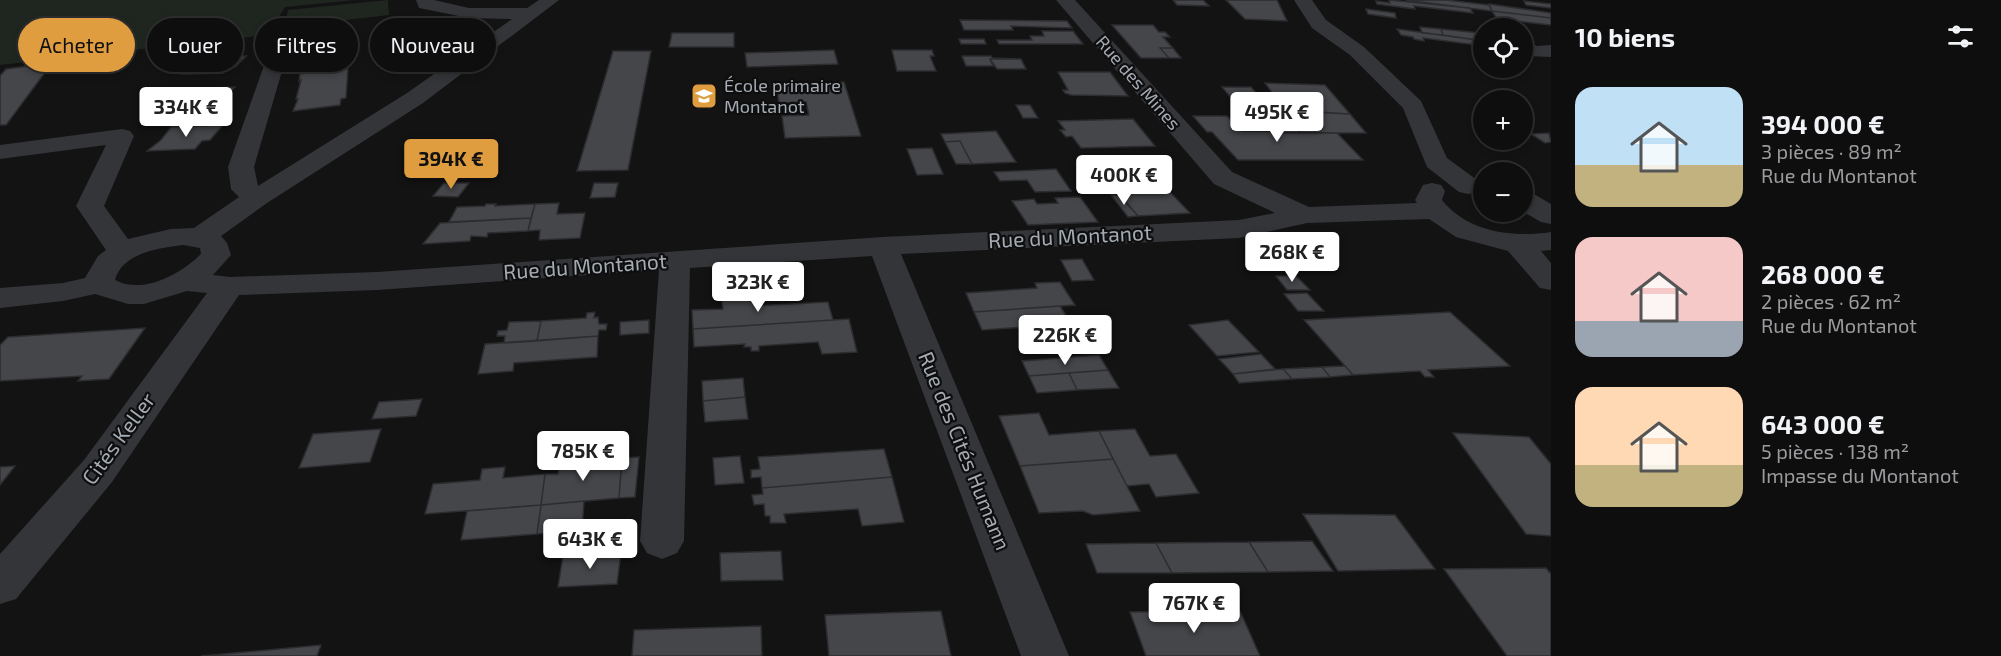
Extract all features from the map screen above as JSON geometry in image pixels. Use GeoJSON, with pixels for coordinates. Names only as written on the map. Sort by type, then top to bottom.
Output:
{"type":"FeatureCollection","features":[{"type":"Feature","properties":{"kind":"street"},"geometry":{"type":"LineString","coordinates":[[425,0],[425,4],[469,13],[530,14]]}},
{"type":"Feature","properties":{"kind":"street"},"geometry":{"type":"LineString","coordinates":[[200,237],[258,197],[415,98],[550,0]]}},
{"type":"Feature","properties":{"kind":"street","name":"Rue des Mines"},"geometry":{"type":"LineString","coordinates":[[1065,0],[1223,178],[1281,206],[1307,215]]}},
{"type":"Feature","properties":{"kind":"street"},"geometry":{"type":"LineString","coordinates":[[1303,0],[1319,24],[1358,51],[1413,106],[1436,162],[1473,185]]}},
{"type":"Feature","properties":{"kind":"street"},"geometry":{"type":"LineString","coordinates":[[1533,52],[1551,51]]}},
{"type":"Feature","properties":{"kind":"street"},"geometry":{"type":"LineString","coordinates":[[258,197],[244,189],[241,167],[271,72]]}},
{"type":"Feature","properties":{"kind":"street"},"geometry":{"type":"LineString","coordinates":[[0,152],[122,136],[90,206],[123,253]]}},
{"type":"Feature","properties":{"kind":"street"},"geometry":{"type":"LineString","coordinates":[[1434,211],[1428,200],[1432,191],[1446,186],[1473,187]]}},
{"type":"Feature","properties":{"kind":"street"},"geometry":{"type":"LineString","coordinates":[[1307,215],[1434,211],[1469,231],[1518,244],[1551,241]]}},
{"type":"Feature","properties":{"kind":"street","name":"Rue du Montanot"},"geometry":{"type":"LineString","coordinates":[[185,282],[230,286],[377,281],[883,246],[1239,229],[1307,215]]}},
{"type":"Feature","properties":{"kind":"street"},"geometry":{"type":"LineString","coordinates":[[0,298],[63,292],[99,284],[110,292],[132,295],[158,291],[185,282],[206,268],[216,255],[213,243],[200,237],[163,238],[123,253],[108,263],[100,274],[99,284]]}},
{"type":"Feature","properties":{"kind":"street"},"geometry":{"type":"LineString","coordinates":[[1518,244],[1551,281]]}},
{"type":"Feature","properties":{"kind":"street","name":"Rue des Cités Humann"},"geometry":{"type":"LineString","coordinates":[[883,246],[1045,656]]}},
{"type":"Feature","properties":{"kind":"street"},"geometry":{"type":"LineString","coordinates":[[662,541],[675,261]]}},
{"type":"Feature","properties":{"kind":"street","name":"Cités Keller"},"geometry":{"type":"LineString","coordinates":[[0,585],[98,471],[214,305],[230,286]]}},
{"type":"Feature","properties":{"kind":"shaded area"},"geometry":{"type":"Polygon","coordinates":[[[0,0],[355,0],[285,7],[278,18],[255,18],[255,36],[243,38],[243,18],[147,18],[147,49],[135,50],[135,18],[18,18],[18,63],[0,65],[0,0]]]}},
{"type":"Feature","properties":{"kind":"shaded area"},"geometry":{"type":"Polygon","coordinates":[[[388,0],[389,15],[358,19],[287,18],[288,10],[388,0]]]}},
{"type":"Feature","properties":{"kind":"building"},"geometry":{"type":"Polygon","coordinates":[[[1173,0],[1203,0],[1209,6],[1177,5],[1173,0]]]}},
{"type":"Feature","properties":{"kind":"building"},"geometry":{"type":"Polygon","coordinates":[[[1226,0],[1277,0],[1287,21],[1245,19],[1226,0]]]}},
{"type":"Feature","properties":{"kind":"building"},"geometry":{"type":"Polygon","coordinates":[[[1389,0],[1470,8],[1473,13],[1414,6],[1415,9],[1377,4],[1376,1],[1390,3],[1389,0]]]}},
{"type":"Feature","properties":{"kind":"building"},"geometry":{"type":"Polygon","coordinates":[[[1406,0],[1446,0],[1489,5],[1492,11],[1406,0]]]}},
{"type":"Feature","properties":{"kind":"building"},"geometry":{"type":"Polygon","coordinates":[[[1524,1],[1551,4],[1551,8],[1526,5],[1524,1]]]}},
{"type":"Feature","properties":{"kind":"building"},"geometry":{"type":"Polygon","coordinates":[[[1489,4],[1551,13],[1551,18],[1492,11],[1489,4]]]}},
{"type":"Feature","properties":{"kind":"building"},"geometry":{"type":"Polygon","coordinates":[[[1366,9],[1395,13],[1396,18],[1368,14],[1366,9]]]}},
{"type":"Feature","properties":{"kind":"building"},"geometry":{"type":"Polygon","coordinates":[[[1492,11],[1551,18],[1551,25],[1533,23],[1533,18],[1496,18],[1492,11]]]}},
{"type":"Feature","properties":{"kind":"building"},"geometry":{"type":"Polygon","coordinates":[[[960,20],[1067,21],[1072,28],[1011,26],[1013,30],[964,30],[960,20]]]}},
{"type":"Feature","properties":{"kind":"building"},"geometry":{"type":"Polygon","coordinates":[[[1112,25],[1153,25],[1159,32],[1165,32],[1170,37],[1163,37],[1173,48],[1160,48],[1169,58],[1141,58],[1112,25]]]}},
{"type":"Feature","properties":{"kind":"building"},"geometry":{"type":"Polygon","coordinates":[[[1420,27],[1441,29],[1443,35],[1422,33],[1420,27]]]}},
{"type":"Feature","properties":{"kind":"building"},"geometry":{"type":"Polygon","coordinates":[[[1397,29],[1473,39],[1473,45],[1423,38],[1424,41],[1401,35],[1397,29]]]}},
{"type":"Feature","properties":{"kind":"building"},"geometry":{"type":"Polygon","coordinates":[[[1441,29],[1473,32],[1473,39],[1443,35],[1441,29]]]}},
{"type":"Feature","properties":{"kind":"building"},"geometry":{"type":"Polygon","coordinates":[[[1042,31],[1073,31],[1083,44],[999,44],[997,40],[1032,40],[1030,36],[1044,36],[1042,31]]]}},
{"type":"Feature","properties":{"kind":"building"},"geometry":{"type":"Polygon","coordinates":[[[672,33],[734,33],[734,47],[669,47],[672,33]]]}},
{"type":"Feature","properties":{"kind":"building"},"geometry":{"type":"Polygon","coordinates":[[[959,39],[984,39],[986,44],[961,44],[959,39]]]}},
{"type":"Feature","properties":{"kind":"building"},"geometry":{"type":"Polygon","coordinates":[[[1160,48],[1173,48],[1181,58],[1169,58],[1160,48]]]}},
{"type":"Feature","properties":{"kind":"building"},"geometry":{"type":"Polygon","coordinates":[[[834,50],[838,64],[747,67],[745,53],[834,50]]]}},
{"type":"Feature","properties":{"kind":"building"},"geometry":{"type":"Polygon","coordinates":[[[892,50],[932,50],[934,56],[930,56],[936,71],[897,71],[892,50]]]}},
{"type":"Feature","properties":{"kind":"building"},"geometry":{"type":"Polygon","coordinates":[[[613,51],[651,51],[628,170],[577,171],[613,51]]]}},
{"type":"Feature","properties":{"kind":"building"},"geometry":{"type":"Polygon","coordinates":[[[962,56],[1021,59],[990,59],[993,66],[966,66],[962,56]]]}},
{"type":"Feature","properties":{"kind":"building"},"geometry":{"type":"Polygon","coordinates":[[[990,59],[1021,59],[1026,69],[997,69],[990,59]]]}},
{"type":"Feature","properties":{"kind":"building"},"geometry":{"type":"Polygon","coordinates":[[[18,67],[18,72],[45,72],[6,125],[0,125],[0,76],[6,69],[18,67]]]}},
{"type":"Feature","properties":{"kind":"building"},"geometry":{"type":"Polygon","coordinates":[[[184,72],[224,72],[223,73],[182,74],[184,72]]]}},
{"type":"Feature","properties":{"kind":"building"},"geometry":{"type":"Polygon","coordinates":[[[348,72],[346,98],[341,99],[340,105],[293,111],[298,99],[296,99],[301,80],[299,81],[300,74],[348,72]]]}},
{"type":"Feature","properties":{"kind":"building"},"geometry":{"type":"Polygon","coordinates":[[[1058,72],[1110,72],[1128,96],[1065,93],[1063,90],[1068,90],[1058,72]]]}},
{"type":"Feature","properties":{"kind":"building"},"geometry":{"type":"Polygon","coordinates":[[[844,82],[861,136],[785,138],[782,116],[809,115],[806,102],[779,103],[776,84],[844,82]]]}},
{"type":"Feature","properties":{"kind":"building"},"geometry":{"type":"Polygon","coordinates":[[[1265,83],[1325,85],[1350,114],[1285,110],[1265,83]]]}},
{"type":"Feature","properties":{"kind":"building"},"geometry":{"type":"Polygon","coordinates":[[[235,87],[216,108],[166,109],[187,89],[235,87]]]}},
{"type":"Feature","properties":{"kind":"building"},"geometry":{"type":"Polygon","coordinates":[[[1222,87],[1251,87],[1263,101],[1233,100],[1222,87]]]}},
{"type":"Feature","properties":{"kind":"building"},"geometry":{"type":"Polygon","coordinates":[[[1016,105],[1030,105],[1038,118],[1023,118],[1016,105]]]}},
{"type":"Feature","properties":{"kind":"building"},"geometry":{"type":"Polygon","coordinates":[[[1258,109],[1271,110],[1279,119],[1284,119],[1301,133],[1283,133],[1258,109]]]}},
{"type":"Feature","properties":{"kind":"building"},"geometry":{"type":"Polygon","coordinates":[[[1271,110],[1350,114],[1366,133],[1301,133],[1284,119],[1279,119],[1271,110]]]}},
{"type":"Feature","properties":{"kind":"building"},"geometry":{"type":"Polygon","coordinates":[[[1193,116],[1227,116],[1242,131],[1337,133],[1363,160],[1238,160],[1212,132],[1207,132],[1193,116]]]}},
{"type":"Feature","properties":{"kind":"building"},"geometry":{"type":"Polygon","coordinates":[[[1133,119],[1155,146],[1081,148],[1072,136],[1066,137],[1060,130],[1065,130],[1058,121],[1133,119]]]}},
{"type":"Feature","properties":{"kind":"building"},"geometry":{"type":"Polygon","coordinates":[[[223,125],[210,140],[202,141],[195,149],[147,151],[161,140],[171,127],[223,125]]]}},
{"type":"Feature","properties":{"kind":"building"},"geometry":{"type":"Polygon","coordinates":[[[996,131],[1016,162],[972,164],[960,141],[945,142],[941,134],[996,131]]]}},
{"type":"Feature","properties":{"kind":"building"},"geometry":{"type":"Polygon","coordinates":[[[1549,133],[1551,142],[1545,143],[1533,134],[1549,133]]]}},
{"type":"Feature","properties":{"kind":"building"},"geometry":{"type":"Polygon","coordinates":[[[960,141],[972,164],[956,164],[945,142],[960,141]]]}},
{"type":"Feature","properties":{"kind":"building"},"geometry":{"type":"Polygon","coordinates":[[[932,148],[943,174],[917,175],[907,149],[932,148]]]}},
{"type":"Feature","properties":{"kind":"building"},"geometry":{"type":"Polygon","coordinates":[[[1147,168],[1190,213],[1138,216],[1112,186],[1104,186],[1098,178],[1105,178],[1099,170],[1147,168]]]}},
{"type":"Feature","properties":{"kind":"building"},"geometry":{"type":"Polygon","coordinates":[[[1056,169],[1071,191],[1035,192],[1027,180],[1000,181],[994,172],[1056,169]]]}},
{"type":"Feature","properties":{"kind":"building"},"geometry":{"type":"Polygon","coordinates":[[[444,183],[469,183],[458,197],[433,196],[444,183]]]}},
{"type":"Feature","properties":{"kind":"building"},"geometry":{"type":"Polygon","coordinates":[[[594,183],[618,183],[615,197],[590,198],[594,183]]]}},
{"type":"Feature","properties":{"kind":"building"},"geometry":{"type":"Polygon","coordinates":[[[1111,195],[1119,195],[1138,216],[1128,217],[1111,195]]]}},
{"type":"Feature","properties":{"kind":"building"},"geometry":{"type":"Polygon","coordinates":[[[1080,197],[1098,222],[1028,225],[1012,201],[1034,199],[1037,204],[1058,203],[1055,198],[1080,197]]]}},
{"type":"Feature","properties":{"kind":"building"},"geometry":{"type":"Polygon","coordinates":[[[559,203],[557,214],[585,213],[580,238],[539,240],[540,230],[528,231],[535,204],[559,203]]]}},
{"type":"Feature","properties":{"kind":"building"},"geometry":{"type":"Polygon","coordinates":[[[496,204],[495,206],[535,204],[531,218],[449,222],[457,207],[485,206],[496,204]]]}},
{"type":"Feature","properties":{"kind":"building"},"geometry":{"type":"Polygon","coordinates":[[[531,218],[528,231],[488,233],[487,237],[471,236],[470,241],[423,244],[440,223],[531,218]]]}},
{"type":"Feature","properties":{"kind":"building"},"geometry":{"type":"Polygon","coordinates":[[[1082,259],[1094,280],[1072,281],[1061,260],[1082,259]]]}},
{"type":"Feature","properties":{"kind":"building"},"geometry":{"type":"Polygon","coordinates":[[[1276,276],[1296,276],[1310,290],[1287,290],[1276,276]]]}},
{"type":"Feature","properties":{"kind":"building"},"geometry":{"type":"Polygon","coordinates":[[[1060,282],[1075,305],[974,312],[966,293],[1037,288],[1035,283],[1060,282]]]}},
{"type":"Feature","properties":{"kind":"building"},"geometry":{"type":"Polygon","coordinates":[[[753,292],[755,306],[828,302],[833,320],[693,329],[692,310],[723,309],[721,294],[753,292]]]}},
{"type":"Feature","properties":{"kind":"building"},"geometry":{"type":"Polygon","coordinates":[[[1307,293],[1324,311],[1298,311],[1284,294],[1307,293]]]}},
{"type":"Feature","properties":{"kind":"building"},"geometry":{"type":"Polygon","coordinates":[[[1060,306],[1076,332],[1061,332],[1056,325],[982,330],[974,312],[1060,306]]]}},
{"type":"Feature","properties":{"kind":"building"},"geometry":{"type":"Polygon","coordinates":[[[595,312],[594,318],[598,317],[599,324],[607,324],[606,330],[599,330],[598,336],[537,341],[541,321],[586,318],[587,313],[595,312]]]}},
{"type":"Feature","properties":{"kind":"building"},"geometry":{"type":"Polygon","coordinates":[[[1450,312],[1510,366],[1428,370],[1434,377],[1425,377],[1420,371],[1353,375],[1304,320],[1450,312]]]}},
{"type":"Feature","properties":{"kind":"building"},"geometry":{"type":"Polygon","coordinates":[[[849,319],[857,352],[822,354],[818,342],[759,346],[759,351],[751,351],[751,347],[744,347],[745,344],[694,347],[693,329],[849,319]]]}},
{"type":"Feature","properties":{"kind":"building"},"geometry":{"type":"Polygon","coordinates":[[[649,320],[649,333],[620,335],[620,322],[649,320]]]}},
{"type":"Feature","properties":{"kind":"building"},"geometry":{"type":"Polygon","coordinates":[[[1228,320],[1259,352],[1217,356],[1189,325],[1228,320]]]}},
{"type":"Feature","properties":{"kind":"building"},"geometry":{"type":"Polygon","coordinates":[[[541,321],[537,341],[504,343],[505,336],[497,336],[498,331],[507,330],[509,322],[541,321]]]}},
{"type":"Feature","properties":{"kind":"building"},"geometry":{"type":"Polygon","coordinates":[[[145,328],[109,379],[78,381],[82,376],[0,381],[0,345],[8,337],[145,328]]]}},
{"type":"Feature","properties":{"kind":"building"},"geometry":{"type":"Polygon","coordinates":[[[598,336],[597,357],[514,363],[513,371],[478,374],[485,344],[598,336]]]}},
{"type":"Feature","properties":{"kind":"building"},"geometry":{"type":"Polygon","coordinates":[[[1261,354],[1275,369],[1233,374],[1219,359],[1261,354]]]}},
{"type":"Feature","properties":{"kind":"building"},"geometry":{"type":"Polygon","coordinates":[[[1099,355],[1108,370],[1029,376],[1022,361],[1099,355]]]}},
{"type":"Feature","properties":{"kind":"building"},"geometry":{"type":"Polygon","coordinates":[[[1345,366],[1353,375],[1330,377],[1322,367],[1345,366]]]}},
{"type":"Feature","properties":{"kind":"building"},"geometry":{"type":"Polygon","coordinates":[[[1322,367],[1330,377],[1292,379],[1283,369],[1322,367]]]}},
{"type":"Feature","properties":{"kind":"building"},"geometry":{"type":"Polygon","coordinates":[[[1283,369],[1292,379],[1239,383],[1233,374],[1283,369]]]}},
{"type":"Feature","properties":{"kind":"building"},"geometry":{"type":"Polygon","coordinates":[[[1108,370],[1119,388],[1077,390],[1069,373],[1108,370]]]}},
{"type":"Feature","properties":{"kind":"building"},"geometry":{"type":"Polygon","coordinates":[[[1069,373],[1077,390],[1037,393],[1029,376],[1069,373]]]}},
{"type":"Feature","properties":{"kind":"building"},"geometry":{"type":"Polygon","coordinates":[[[743,378],[745,397],[703,401],[702,381],[743,378]]]}},
{"type":"Feature","properties":{"kind":"building"},"geometry":{"type":"Polygon","coordinates":[[[745,397],[748,419],[705,422],[703,401],[745,397]]]}},
{"type":"Feature","properties":{"kind":"building"},"geometry":{"type":"Polygon","coordinates":[[[422,399],[416,416],[372,419],[379,402],[422,399]]]}},
{"type":"Feature","properties":{"kind":"building"},"geometry":{"type":"Polygon","coordinates":[[[1039,413],[1049,435],[1099,431],[1113,459],[1020,466],[999,416],[1039,413]]]}},
{"type":"Feature","properties":{"kind":"building"},"geometry":{"type":"Polygon","coordinates":[[[381,429],[370,462],[299,468],[313,434],[381,429]]]}},
{"type":"Feature","properties":{"kind":"building"},"geometry":{"type":"Polygon","coordinates":[[[1135,429],[1150,456],[1176,454],[1199,493],[1156,497],[1149,484],[1127,486],[1099,431],[1135,429]]]}},
{"type":"Feature","properties":{"kind":"building"},"geometry":{"type":"Polygon","coordinates":[[[1453,433],[1529,437],[1551,464],[1551,536],[1526,534],[1453,433]]]}},
{"type":"Feature","properties":{"kind":"building"},"geometry":{"type":"Polygon","coordinates":[[[884,449],[892,477],[762,488],[761,477],[751,478],[751,470],[760,469],[758,457],[884,449]]]}},
{"type":"Feature","properties":{"kind":"building"},"geometry":{"type":"Polygon","coordinates":[[[740,456],[744,483],[715,485],[713,458],[740,456]]]}},
{"type":"Feature","properties":{"kind":"building"},"geometry":{"type":"Polygon","coordinates":[[[639,457],[635,497],[619,498],[622,458],[639,457]]]}},
{"type":"Feature","properties":{"kind":"building"},"geometry":{"type":"Polygon","coordinates":[[[622,458],[619,498],[541,505],[545,474],[558,474],[560,462],[622,458]]]}},
{"type":"Feature","properties":{"kind":"building"},"geometry":{"type":"Polygon","coordinates":[[[1113,459],[1140,511],[1093,515],[1083,511],[1039,513],[1020,466],[1113,459]]]}},
{"type":"Feature","properties":{"kind":"building"},"geometry":{"type":"Polygon","coordinates":[[[15,466],[0,485],[0,467],[15,466]]]}},
{"type":"Feature","properties":{"kind":"building"},"geometry":{"type":"Polygon","coordinates":[[[505,467],[503,478],[545,474],[541,505],[425,514],[433,484],[480,480],[482,469],[505,467]]]}},
{"type":"Feature","properties":{"kind":"building"},"geometry":{"type":"Polygon","coordinates":[[[892,477],[904,522],[862,526],[858,509],[784,514],[786,523],[770,523],[770,516],[765,516],[764,504],[754,505],[752,495],[763,494],[762,488],[892,477]]]}},
{"type":"Feature","properties":{"kind":"building"},"geometry":{"type":"Polygon","coordinates":[[[584,501],[582,530],[537,534],[541,505],[584,501]]]}},
{"type":"Feature","properties":{"kind":"building"},"geometry":{"type":"Polygon","coordinates":[[[541,505],[537,534],[461,540],[467,511],[541,505]]]}},
{"type":"Feature","properties":{"kind":"building"},"geometry":{"type":"Polygon","coordinates":[[[1303,514],[1395,515],[1435,569],[1338,571],[1303,514]]]}},
{"type":"Feature","properties":{"kind":"building"},"geometry":{"type":"Polygon","coordinates":[[[1312,541],[1333,571],[1268,572],[1249,542],[1312,541]]]}},
{"type":"Feature","properties":{"kind":"building"},"geometry":{"type":"Polygon","coordinates":[[[1249,542],[1268,572],[1172,573],[1156,543],[1249,542]]]}},
{"type":"Feature","properties":{"kind":"building"},"geometry":{"type":"Polygon","coordinates":[[[1156,543],[1172,573],[1097,573],[1086,544],[1156,543]]]}},
{"type":"Feature","properties":{"kind":"building"},"geometry":{"type":"Polygon","coordinates":[[[781,551],[783,580],[721,581],[720,553],[781,551]]]}},
{"type":"Feature","properties":{"kind":"building"},"geometry":{"type":"Polygon","coordinates":[[[621,553],[617,584],[558,587],[563,556],[621,553]]]}},
{"type":"Feature","properties":{"kind":"building"},"geometry":{"type":"Polygon","coordinates":[[[1546,568],[1551,574],[1551,656],[1507,656],[1444,569],[1546,568]]]}},
{"type":"Feature","properties":{"kind":"building"},"geometry":{"type":"Polygon","coordinates":[[[941,611],[951,656],[829,656],[825,615],[941,611]]]}},
{"type":"Feature","properties":{"kind":"building"},"geometry":{"type":"Polygon","coordinates":[[[1240,611],[1260,656],[1146,656],[1130,612],[1240,611]]]}},
{"type":"Feature","properties":{"kind":"building"},"geometry":{"type":"Polygon","coordinates":[[[761,626],[762,656],[632,656],[634,630],[761,626]]]}},
{"type":"Feature","properties":{"kind":"building"},"geometry":{"type":"Polygon","coordinates":[[[321,645],[317,656],[201,656],[321,645]]]}},
{"type":"Feature","properties":{"kind":"place","name":"École primaire Montanot"},"geometry":{"type":"Point","coordinates":[704,96]}}]}
